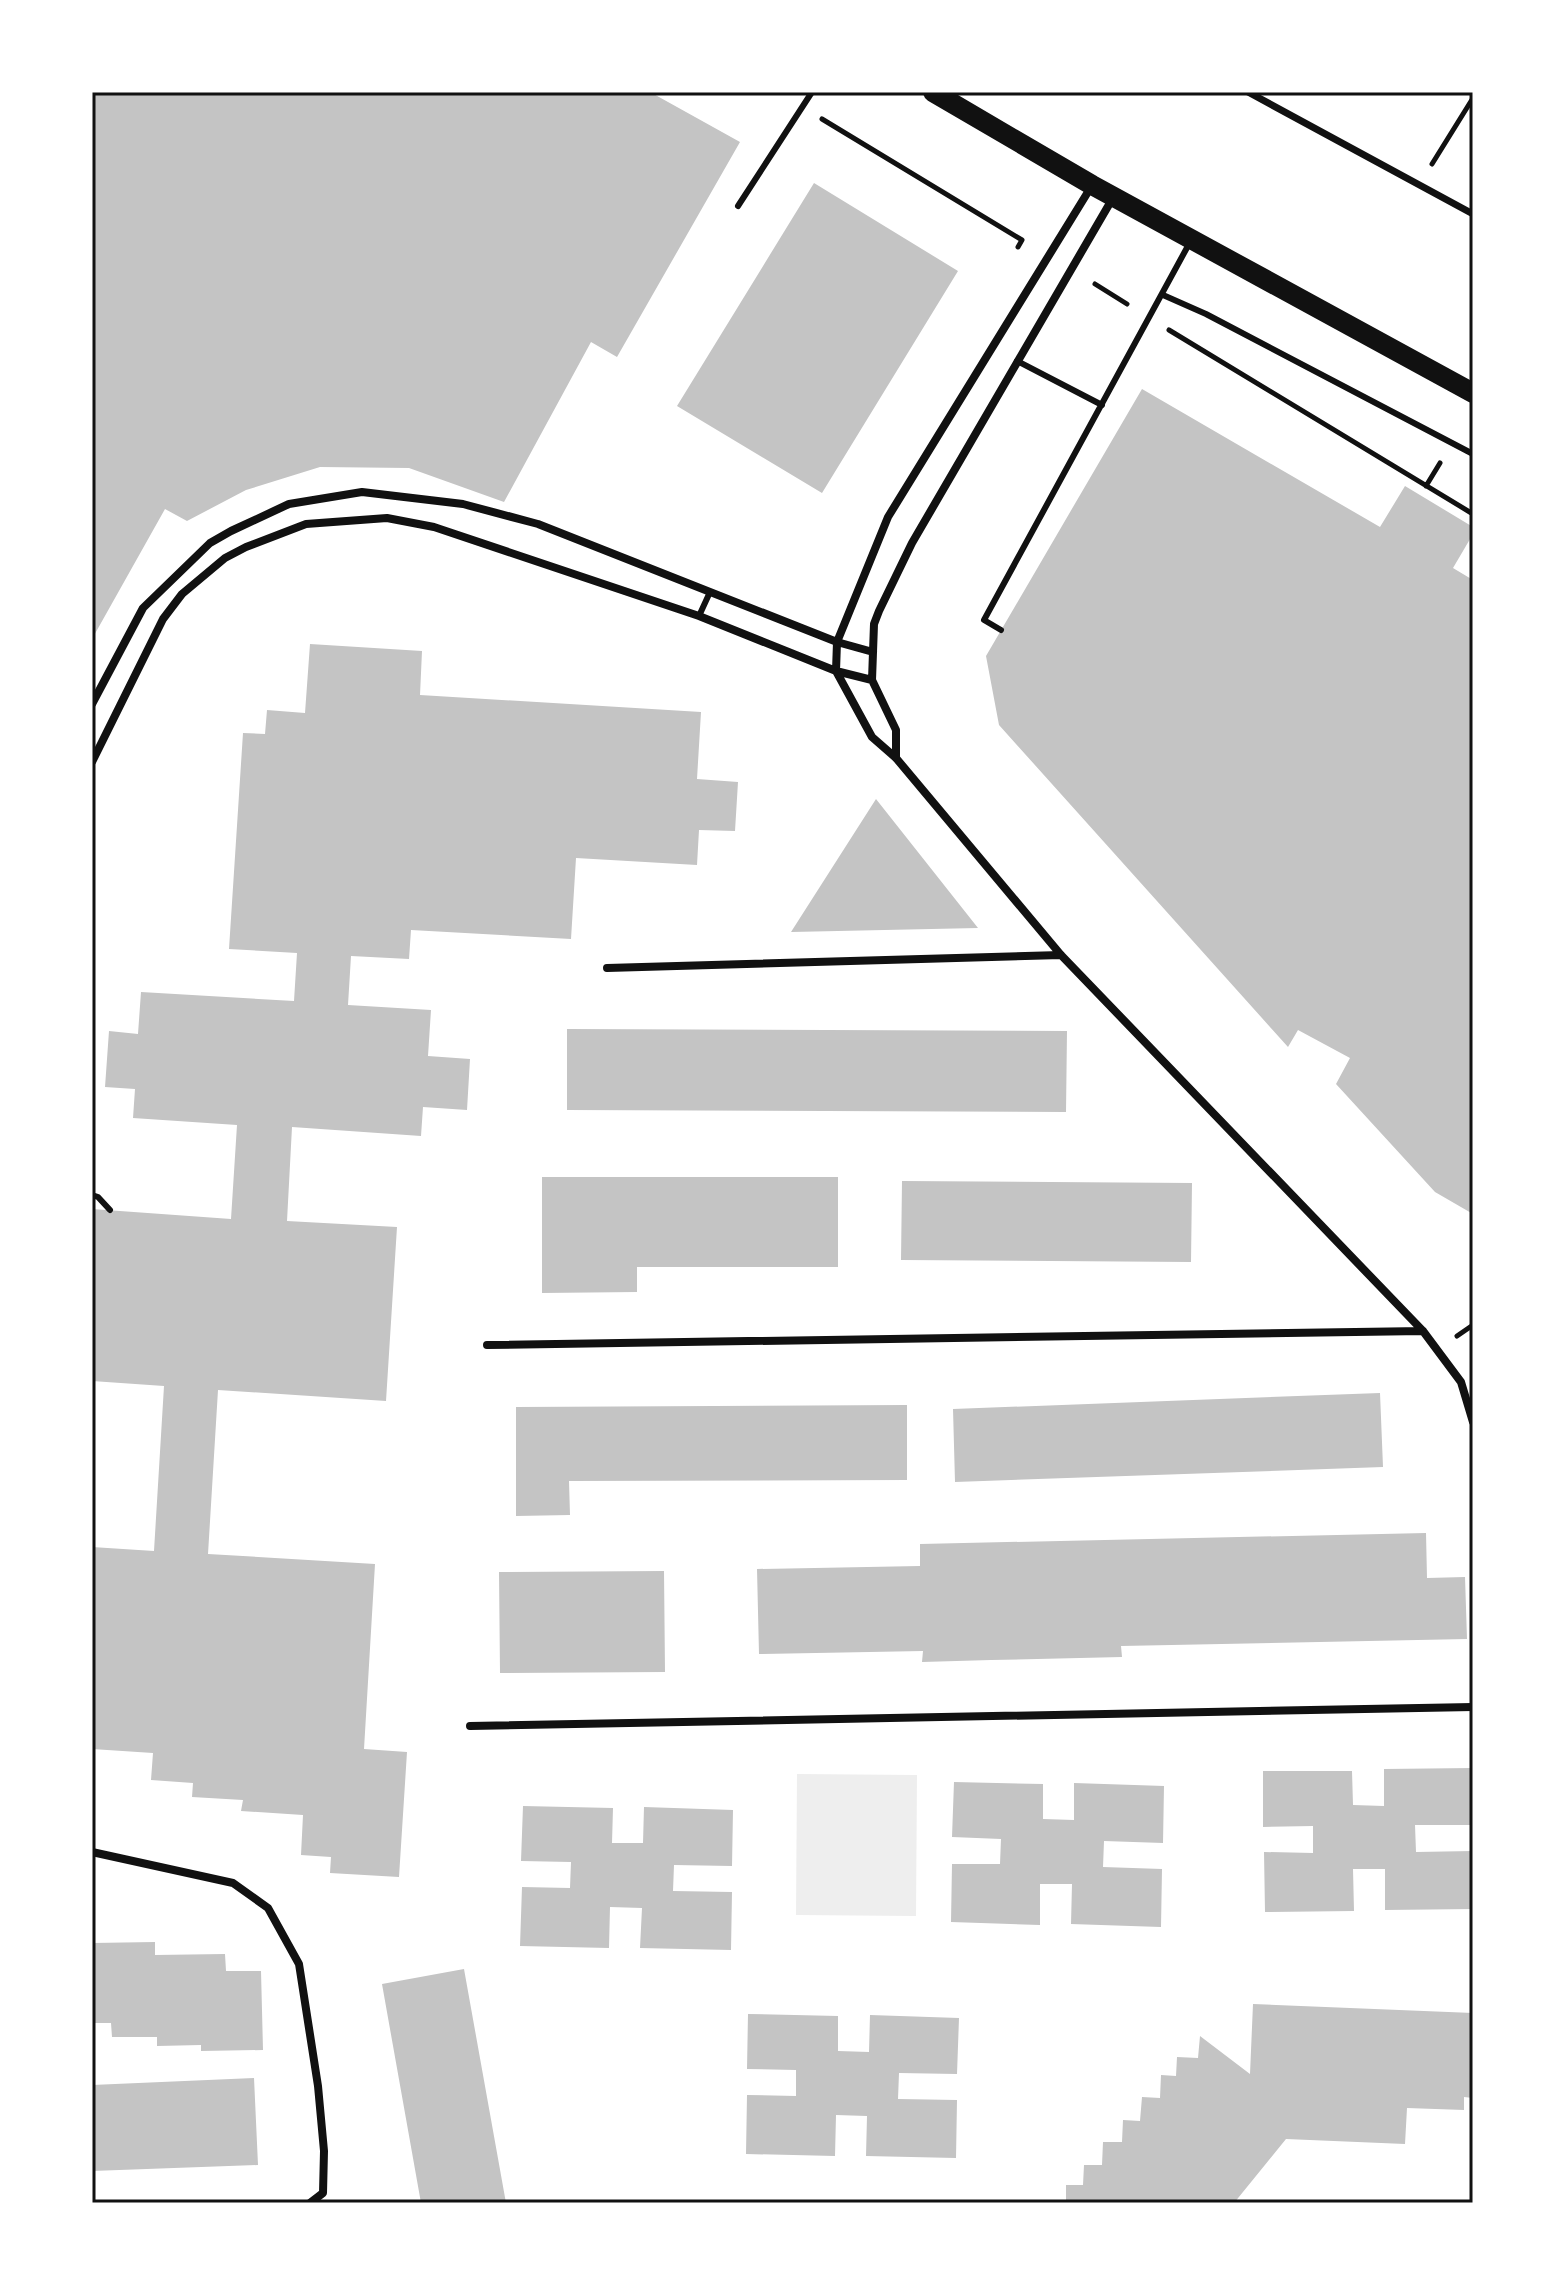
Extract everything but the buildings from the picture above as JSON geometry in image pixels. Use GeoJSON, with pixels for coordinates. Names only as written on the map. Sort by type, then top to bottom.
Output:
{"type":"FeatureCollection","features":[{"type":"Feature","properties":{"kind":"main road"},"geometry":{"type":"LineString","coordinates":[[933,92],[1092,185],[1473,393]]}},
{"type":"Feature","properties":{"kind":"street"},"geometry":{"type":"LineString","coordinates":[[1248,92],[1473,214]]}},
{"type":"Feature","properties":{"kind":"street"},"geometry":{"type":"LineString","coordinates":[[1092,185],[888,517],[837,642],[836,671],[872,737],[896,758],[1061,955],[1423,1331],[1461,1382],[1473,1422]]}},
{"type":"Feature","properties":{"kind":"street"},"geometry":{"type":"LineString","coordinates":[[896,758],[896,730],[872,680],[874,624],[912,543],[1114,196]]}},
{"type":"Feature","properties":{"kind":"street"},"geometry":{"type":"LineString","coordinates":[[92,703],[143,608],[210,543],[289,504],[362,492],[463,504],[538,524],[837,642],[873,652]]}},
{"type":"Feature","properties":{"kind":"street"},"geometry":{"type":"LineString","coordinates":[[92,762],[163,619],[182,594],[225,558],[306,524],[387,518],[434,527],[699,616],[836,671],[872,680]]}},
{"type":"Feature","properties":{"kind":"street"},"geometry":{"type":"LineString","coordinates":[[607,968],[1061,955]]}},
{"type":"Feature","properties":{"kind":"street"},"geometry":{"type":"LineString","coordinates":[[487,1345],[1423,1331]]}},
{"type":"Feature","properties":{"kind":"street"},"geometry":{"type":"LineString","coordinates":[[470,1726],[1473,1707]]}},
{"type":"Feature","properties":{"kind":"street"},"geometry":{"type":"LineString","coordinates":[[92,1852],[233,1883],[268,1908],[299,1964],[318,2086],[324,2151],[323,2193],[310,2203]]}},
{"type":"Feature","properties":{"kind":"lane"},"geometry":{"type":"LineString","coordinates":[[738,206],[812,92]]}},
{"type":"Feature","properties":{"kind":"lane"},"geometry":{"type":"LineString","coordinates":[[1001,630],[984,620],[1192,239]]}},
{"type":"Feature","properties":{"kind":"lane"},"geometry":{"type":"LineString","coordinates":[[1163,295],[1219,321],[1473,454]]}},
{"type":"Feature","properties":{"kind":"lane"},"geometry":{"type":"LineString","coordinates":[[1017,361],[1102,405]]}},
{"type":"Feature","properties":{"kind":"lane"},"geometry":{"type":"LineString","coordinates":[[699,616],[710,592]]}},
{"type":"Feature","properties":{"kind":"lane"},"geometry":{"type":"LineString","coordinates":[[92,1195],[110,1210]]}},
{"type":"Feature","properties":{"kind":"path"},"geometry":{"type":"LineString","coordinates":[[1419,185],[1473,98]]}},
{"type":"Feature","properties":{"kind":"path"},"geometry":{"type":"LineString","coordinates":[[802,107],[1022,240]]}},
{"type":"Feature","properties":{"kind":"path"},"geometry":{"type":"LineString","coordinates":[[1085,279],[1473,514]]}},
{"type":"Feature","properties":{"kind":"shaded area"},"geometry":{"type":"Polygon","coordinates":[[[797,1774],[917,1775],[916,1916],[796,1915],[797,1774]]]}}]}
